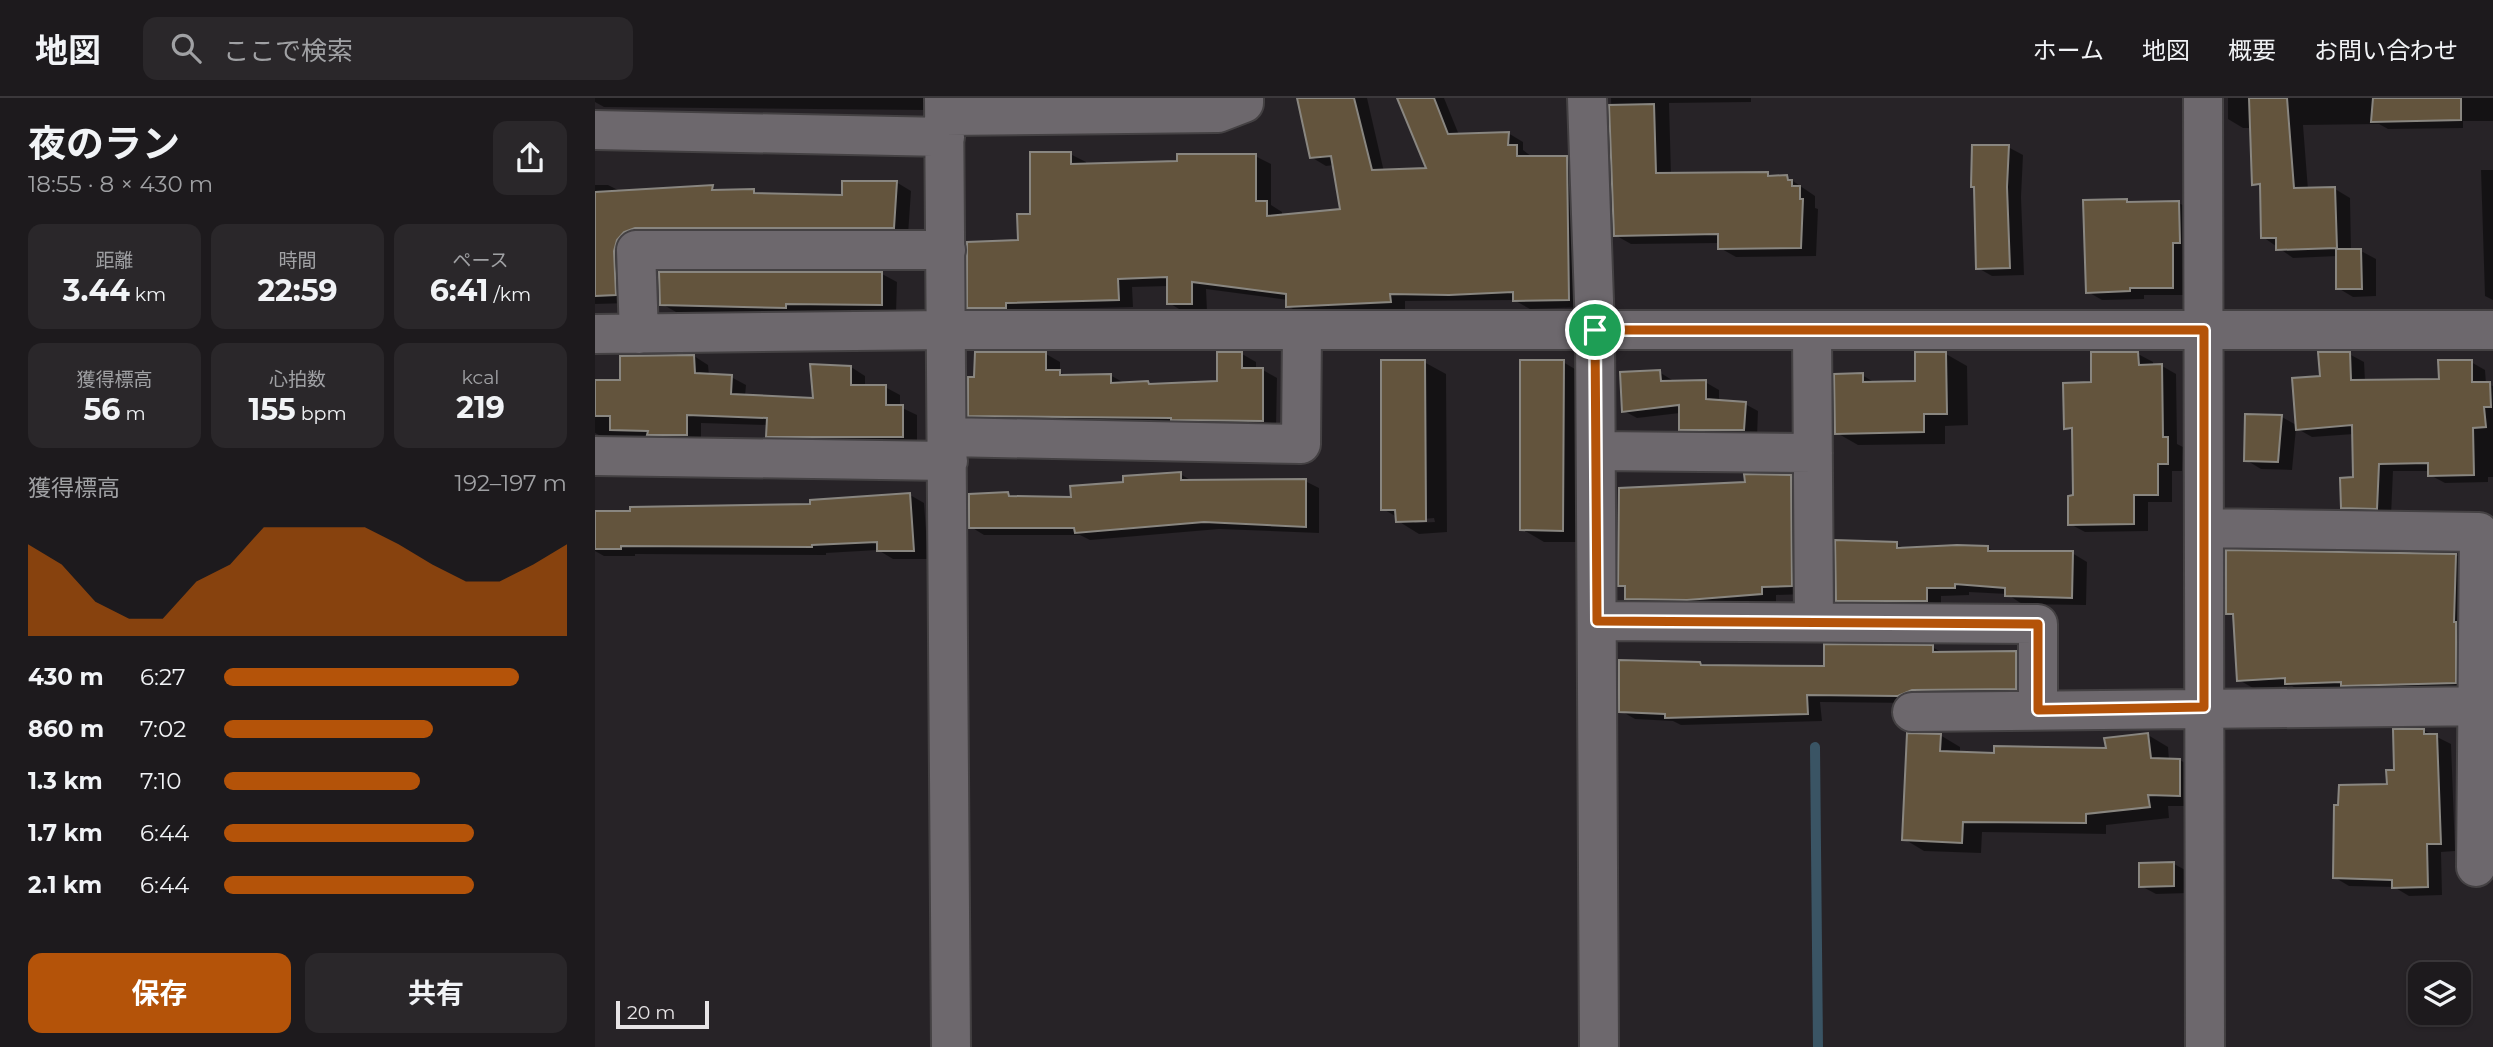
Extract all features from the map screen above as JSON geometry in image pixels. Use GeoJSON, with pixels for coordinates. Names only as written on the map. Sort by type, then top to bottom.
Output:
{"type":"FeatureCollection","features":[{"type":"Feature","properties":{"kind":"street"},"geometry":{"type":"LineString","coordinates":[[595,130],[945,117],[1218,113],[1244,103],[1244,98]]}},
{"type":"Feature","properties":{"kind":"street"},"geometry":{"type":"LineString","coordinates":[[1587,98],[1595,330],[1599,1047]]}},
{"type":"Feature","properties":{"kind":"street"},"geometry":{"type":"LineString","coordinates":[[2203,98],[2205,1047]]}},
{"type":"Feature","properties":{"kind":"street"},"geometry":{"type":"LineString","coordinates":[[945,117],[951,1047]]}},
{"type":"Feature","properties":{"kind":"street"},"geometry":{"type":"LineString","coordinates":[[639,334],[636,250],[946,250]]}},
{"type":"Feature","properties":{"kind":"street"},"geometry":{"type":"LineString","coordinates":[[595,334],[947,330],[2493,330]]}},
{"type":"Feature","properties":{"kind":"street"},"geometry":{"type":"LineString","coordinates":[[595,456],[1301,444],[1302,330]]}},
{"type":"Feature","properties":{"kind":"street"},"geometry":{"type":"LineString","coordinates":[[1812,330],[1814,622]]}},
{"type":"Feature","properties":{"kind":"street"},"geometry":{"type":"LineString","coordinates":[[1596,451],[1813,453]]}},
{"type":"Feature","properties":{"kind":"street"},"geometry":{"type":"LineString","coordinates":[[2204,528],[2479,532],[2485,706],[2476,867]]}},
{"type":"Feature","properties":{"kind":"street"},"geometry":{"type":"LineString","coordinates":[[1597,621],[2038,624],[2038,710]]}},
{"type":"Feature","properties":{"kind":"street"},"geometry":{"type":"LineString","coordinates":[[1912,712],[2485,706]]}},
{"type":"Feature","properties":{"kind":"building"},"geometry":{"type":"Polygon","coordinates":[[[1297,98],[1354,98],[1372,170],[1426,168],[1397,98],[1434,98],[1448,134],[1509,132],[1508,145],[1517,145],[1517,156],[1567,156],[1569,300],[1513,301],[1513,292],[1390,294],[1391,302],[1286,307],[1286,294],[1192,282],[1192,304],[1167,304],[1167,277],[1118,279],[1119,300],[1006,303],[1006,308],[967,308],[967,242],[1018,240],[1017,214],[1030,214],[1030,152],[1071,152],[1071,164],[1177,161],[1177,154],[1256,154],[1256,201],[1267,201],[1267,216],[1340,209],[1331,156],[1310,158],[1297,98]]]}},
{"type":"Feature","properties":{"kind":"building"},"geometry":{"type":"Polygon","coordinates":[[[2249,98],[2287,98],[2294,188],[2335,187],[2337,248],[2276,250],[2276,238],[2261,238],[2260,184],[2252,185],[2249,98]]]}},
{"type":"Feature","properties":{"kind":"building"},"geometry":{"type":"Polygon","coordinates":[[[2373,98],[2461,98],[2461,120],[2371,122],[2373,98]]]}},
{"type":"Feature","properties":{"kind":"building"},"geometry":{"type":"Polygon","coordinates":[[[1654,104],[1656,173],[1768,172],[1768,176],[1787,175],[1788,180],[1792,180],[1792,186],[1800,186],[1800,199],[1803,199],[1801,248],[1718,249],[1718,234],[1614,236],[1609,105],[1654,104]]]}},
{"type":"Feature","properties":{"kind":"building"},"geometry":{"type":"Polygon","coordinates":[[[1972,145],[2009,145],[2007,187],[2010,268],[1976,269],[1974,187],[1971,187],[1972,145]]]}},
{"type":"Feature","properties":{"kind":"building"},"geometry":{"type":"Polygon","coordinates":[[[842,181],[897,181],[894,228],[635,228],[624,232],[617,240],[614,251],[616,295],[595,296],[595,192],[713,185],[712,190],[754,189],[754,193],[842,195],[842,181]]]}},
{"type":"Feature","properties":{"kind":"building"},"geometry":{"type":"Polygon","coordinates":[[[2127,199],[2127,202],[2179,201],[2180,243],[2173,243],[2173,288],[2130,288],[2130,291],[2086,293],[2083,200],[2127,199]]]}},
{"type":"Feature","properties":{"kind":"building"},"geometry":{"type":"Polygon","coordinates":[[[2336,249],[2361,249],[2362,289],[2336,289],[2336,249]]]}},
{"type":"Feature","properties":{"kind":"building"},"geometry":{"type":"Polygon","coordinates":[[[659,272],[882,272],[882,305],[786,304],[786,308],[660,305],[659,272]]]}},
{"type":"Feature","properties":{"kind":"building"},"geometry":{"type":"Polygon","coordinates":[[[975,352],[1046,352],[1046,370],[1060,370],[1060,375],[1111,374],[1111,383],[1148,381],[1149,384],[1217,381],[1217,352],[1242,352],[1242,368],[1263,368],[1263,421],[968,416],[968,377],[974,377],[975,352]]]}},
{"type":"Feature","properties":{"kind":"building"},"geometry":{"type":"Polygon","coordinates":[[[1915,352],[1946,352],[1947,414],[1924,414],[1924,432],[1835,434],[1834,374],[1863,373],[1863,382],[1915,381],[1915,352]]]}},
{"type":"Feature","properties":{"kind":"building"},"geometry":{"type":"Polygon","coordinates":[[[2091,352],[2138,352],[2139,365],[2162,364],[2163,437],[2168,437],[2168,464],[2158,464],[2158,495],[2134,495],[2134,524],[2068,525],[2068,496],[2073,495],[2072,428],[2064,429],[2063,383],[2091,382],[2091,352]]]}},
{"type":"Feature","properties":{"kind":"building"},"geometry":{"type":"Polygon","coordinates":[[[2318,352],[2350,352],[2351,380],[2439,379],[2438,360],[2472,360],[2472,382],[2490,382],[2491,407],[2484,407],[2486,427],[2473,428],[2474,475],[2428,476],[2428,463],[2379,464],[2377,509],[2341,508],[2340,478],[2353,477],[2352,425],[2296,430],[2292,378],[2320,376],[2318,352]]]}},
{"type":"Feature","properties":{"kind":"building"},"geometry":{"type":"Polygon","coordinates":[[[694,355],[695,373],[732,375],[731,394],[813,398],[810,364],[851,366],[851,385],[886,385],[886,405],[903,405],[903,437],[766,437],[767,418],[687,415],[687,435],[647,435],[648,431],[610,430],[610,416],[595,416],[595,380],[620,380],[620,356],[694,355]]]}},
{"type":"Feature","properties":{"kind":"building"},"geometry":{"type":"Polygon","coordinates":[[[1381,360],[1425,360],[1426,521],[1396,522],[1395,510],[1381,510],[1381,360]]]}},
{"type":"Feature","properties":{"kind":"building"},"geometry":{"type":"Polygon","coordinates":[[[1520,360],[1564,360],[1563,531],[1520,530],[1520,360]]]}},
{"type":"Feature","properties":{"kind":"building"},"geometry":{"type":"Polygon","coordinates":[[[1660,370],[1661,381],[1706,380],[1706,399],[1746,402],[1744,430],[1679,430],[1679,405],[1622,412],[1620,372],[1660,370]]]}},
{"type":"Feature","properties":{"kind":"building"},"geometry":{"type":"Polygon","coordinates":[[[2245,414],[2282,415],[2278,462],[2244,461],[2245,414]]]}},
{"type":"Feature","properties":{"kind":"building"},"geometry":{"type":"Polygon","coordinates":[[[1181,472],[1181,480],[1306,479],[1306,527],[1204,522],[1075,533],[1074,528],[969,528],[969,494],[1008,492],[1009,496],[1071,497],[1070,486],[1123,482],[1123,476],[1181,472]]]}},
{"type":"Feature","properties":{"kind":"building"},"geometry":{"type":"Polygon","coordinates":[[[1744,474],[1791,475],[1792,586],[1762,587],[1762,594],[1687,600],[1625,599],[1625,586],[1618,586],[1619,488],[1745,482],[1744,474]]]}},
{"type":"Feature","properties":{"kind":"building"},"geometry":{"type":"Polygon","coordinates":[[[910,493],[914,551],[877,551],[877,542],[812,547],[621,546],[621,549],[595,549],[595,511],[630,511],[630,507],[810,504],[810,500],[910,493]]]}},
{"type":"Feature","properties":{"kind":"building"},"geometry":{"type":"Polygon","coordinates":[[[1835,540],[1897,542],[1897,548],[1957,545],[1988,546],[1988,551],[2073,551],[2072,598],[2005,596],[2005,588],[1955,584],[1955,588],[1927,588],[1927,601],[1836,601],[1835,540]]]}},
{"type":"Feature","properties":{"kind":"building"},"geometry":{"type":"Polygon","coordinates":[[[2226,550],[2456,554],[2456,683],[2341,686],[2341,682],[2285,684],[2285,678],[2237,681],[2233,614],[2226,614],[2226,550]]]}},
{"type":"Feature","properties":{"kind":"building"},"geometry":{"type":"Polygon","coordinates":[[[1824,644],[1933,645],[1933,652],[2016,651],[2016,689],[1912,690],[1898,696],[1807,695],[1808,714],[1665,718],[1665,714],[1619,712],[1619,660],[1700,662],[1701,665],[1824,666],[1824,644]]]}},
{"type":"Feature","properties":{"kind":"building"},"geometry":{"type":"Polygon","coordinates":[[[2393,729],[2424,729],[2424,734],[2437,734],[2441,844],[2427,844],[2428,887],[2392,888],[2392,880],[2333,878],[2334,805],[2338,805],[2339,785],[2387,784],[2386,770],[2394,770],[2393,729]]]}},
{"type":"Feature","properties":{"kind":"building"},"geometry":{"type":"Polygon","coordinates":[[[1907,733],[1941,734],[1940,751],[1994,753],[1994,746],[2106,748],[2104,738],[2148,733],[2151,758],[2180,759],[2180,796],[2148,795],[2150,807],[2086,814],[2086,823],[1963,822],[1962,843],[1902,840],[1907,733]]]}},
{"type":"Feature","properties":{"kind":"building"},"geometry":{"type":"Polygon","coordinates":[[[2174,862],[2174,886],[2139,887],[2139,863],[2174,862]]]}},
{"type":"Feature","properties":{"kind":"waterway"},"geometry":{"type":"LineString","coordinates":[[1815,747],[1818,1047]]}},
{"type":"Feature","properties":{"kind":"route"},"geometry":{"type":"LineString","coordinates":[[1595,330],[2204,330],[2204,707],[2038,710],[2038,624],[1597,621],[1595,330]]}}]}
